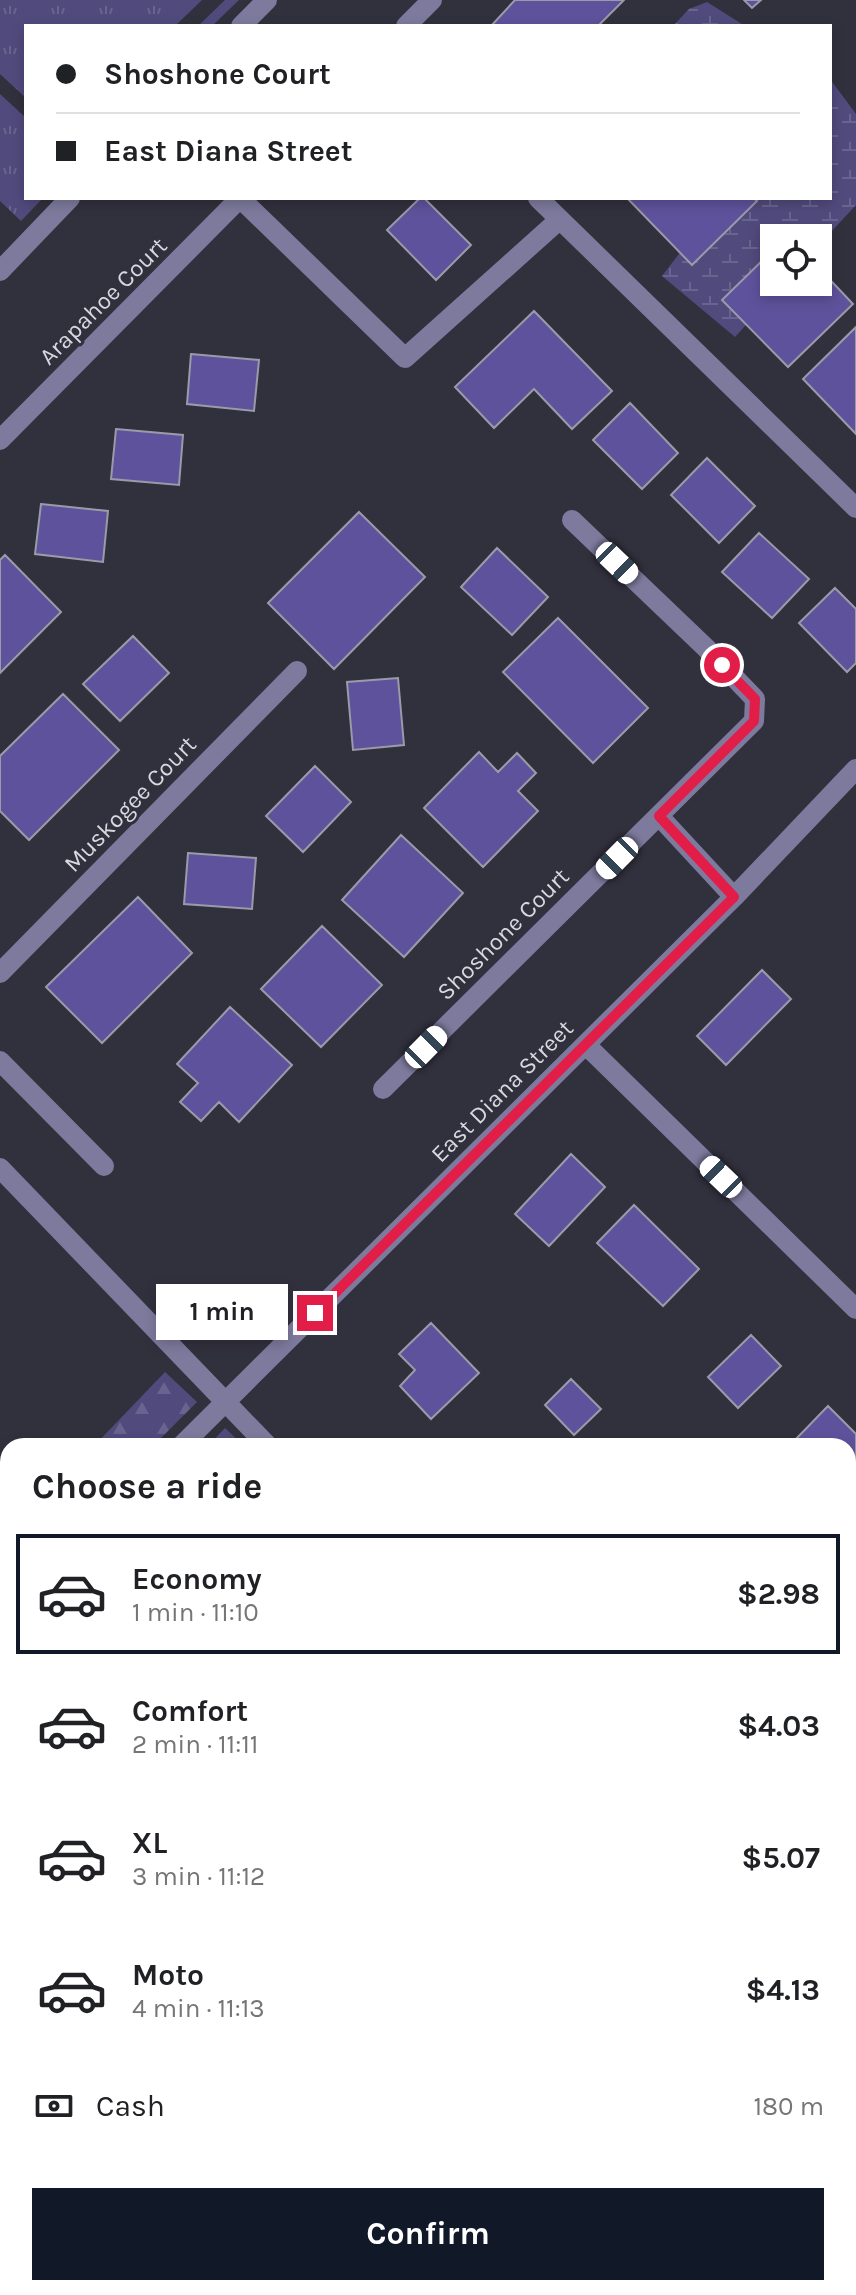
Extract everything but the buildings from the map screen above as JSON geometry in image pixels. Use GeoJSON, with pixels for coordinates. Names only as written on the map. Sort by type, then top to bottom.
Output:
{"type":"FeatureCollection","features":[{"type":"Feature","properties":{"kind":"street"},"geometry":{"type":"LineString","coordinates":[[243,24],[267,0]]}},
{"type":"Feature","properties":{"kind":"street"},"geometry":{"type":"LineString","coordinates":[[408,24],[432,0]]}},
{"type":"Feature","properties":{"kind":"street"},"geometry":{"type":"LineString","coordinates":[[0,271],[68,200]]}},
{"type":"Feature","properties":{"kind":"street","name":"Arapahoe Court"},"geometry":{"type":"LineString","coordinates":[[0,440],[239,200]]}},
{"type":"Feature","properties":{"kind":"street"},"geometry":{"type":"LineString","coordinates":[[243,200],[405,358],[559,220]]}},
{"type":"Feature","properties":{"kind":"street"},"geometry":{"type":"LineString","coordinates":[[540,200],[856,508]]}},
{"type":"Feature","properties":{"kind":"street","name":"Shoshone Court"},"geometry":{"type":"LineString","coordinates":[[383,1089],[754,721],[755,699],[572,520]]}},
{"type":"Feature","properties":{"kind":"street","name":"Muskogee Court"},"geometry":{"type":"LineString","coordinates":[[0,973],[297,671]]}},
{"type":"Feature","properties":{"kind":"street","name":"East Diana Street"},"geometry":{"type":"LineString","coordinates":[[189,1438],[734,897],[856,769]]}},
{"type":"Feature","properties":{"kind":"street"},"geometry":{"type":"LineString","coordinates":[[659,816],[734,897]]}},
{"type":"Feature","properties":{"kind":"street"},"geometry":{"type":"LineString","coordinates":[[586,1045],[856,1309]]}},
{"type":"Feature","properties":{"kind":"street"},"geometry":{"type":"LineString","coordinates":[[0,1061],[104,1166]]}},
{"type":"Feature","properties":{"kind":"street"},"geometry":{"type":"LineString","coordinates":[[0,1168],[260,1438]]}},
{"type":"Feature","properties":{"kind":"green space"},"geometry":{"type":"Polygon","coordinates":[[[0,0],[202,0],[177,24],[24,24],[24,96],[0,74],[0,0]]]}},
{"type":"Feature","properties":{"kind":"green space"},"geometry":{"type":"Polygon","coordinates":[[[225,0],[239,0],[214,24],[200,24],[225,0]]]}},
{"type":"Feature","properties":{"kind":"green space"},"geometry":{"type":"Polygon","coordinates":[[[707,2],[742,24],[675,24],[689,9],[707,2]]]}},
{"type":"Feature","properties":{"kind":"green space"},"geometry":{"type":"Polygon","coordinates":[[[832,82],[856,114],[856,205],[832,231],[832,224],[760,224],[760,296],[772,296],[735,337],[662,276],[720,200],[832,200],[832,82]]]}},
{"type":"Feature","properties":{"kind":"green space"},"geometry":{"type":"Polygon","coordinates":[[[0,94],[24,116],[24,200],[41,200],[21,221],[0,201],[0,94]]]}},
{"type":"Feature","properties":{"kind":"green space"},"geometry":{"type":"Polygon","coordinates":[[[165,1372],[197,1402],[161,1438],[102,1438],[165,1372]]]}},
{"type":"Feature","properties":{"kind":"green space"},"geometry":{"type":"Polygon","coordinates":[[[225,1428],[236,1438],[216,1438],[225,1428]]]}},
{"type":"Feature","properties":{"kind":"route"},"geometry":{"type":"LineString","coordinates":[[315,1313],[734,897],[659,816],[754,721],[755,699],[722,665]]}}]}
